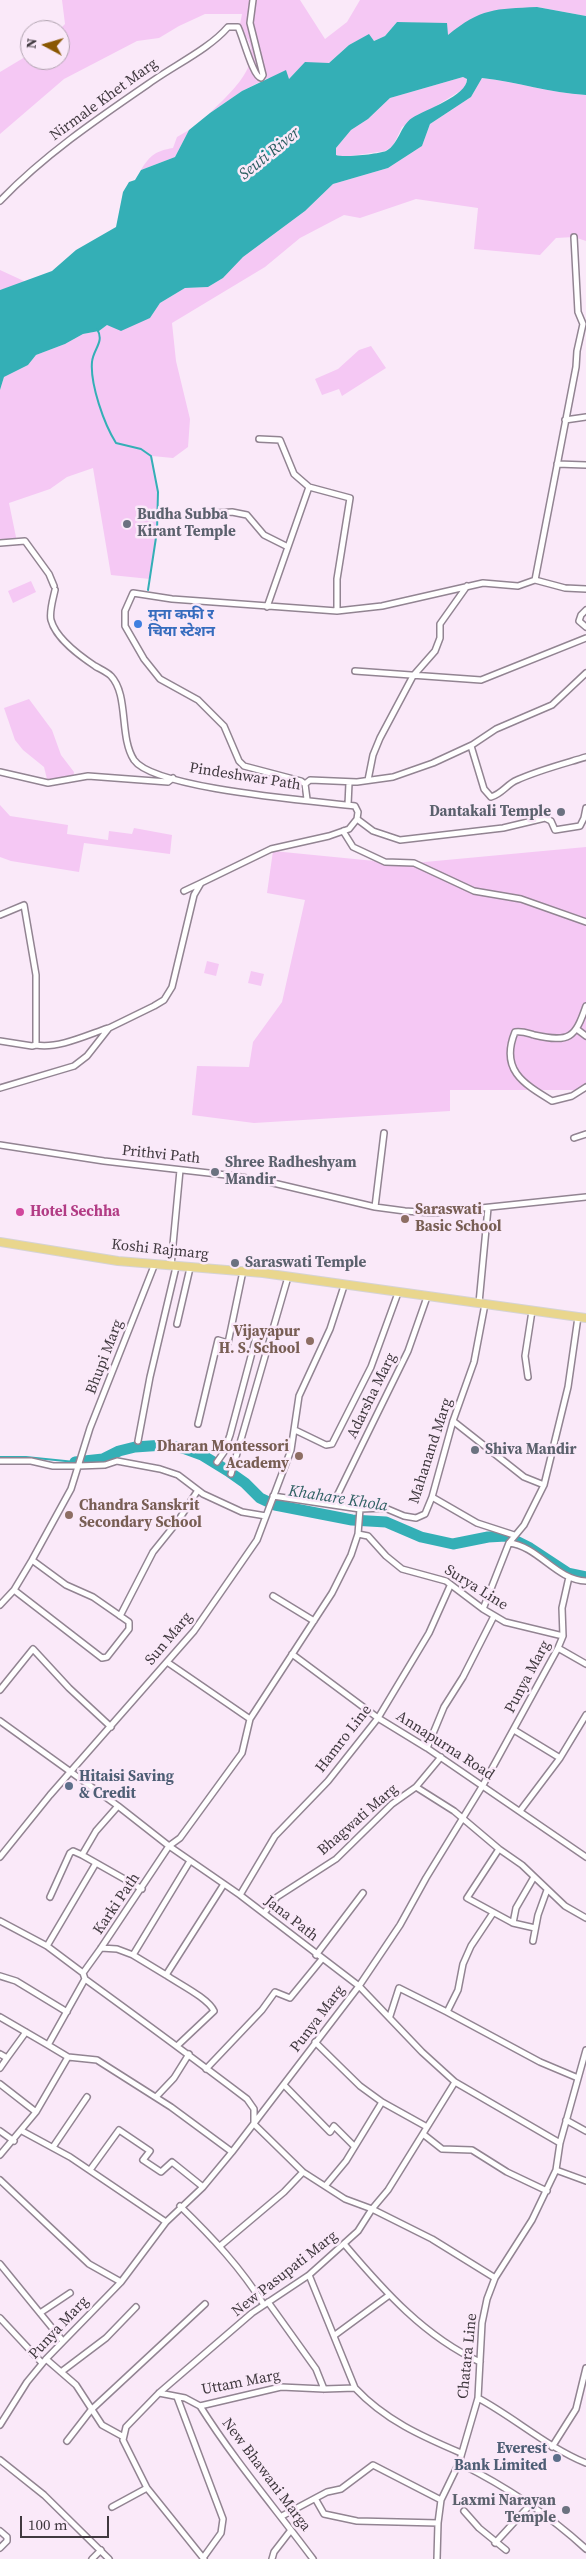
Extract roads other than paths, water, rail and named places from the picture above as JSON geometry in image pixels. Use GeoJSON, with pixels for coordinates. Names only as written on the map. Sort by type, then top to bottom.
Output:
{"type":"FeatureCollection","features":[{"type":"Feature","properties":{"kind":"main road","name":"Koshi Rajmarg"},"geometry":{"type":"LineString","coordinates":[[0,1242],[154,1266],[243,1271],[582,1318]]}},
{"type":"Feature","properties":{"kind":"street","name":"Nirmale Khet Marg"},"geometry":{"type":"LineString","coordinates":[[0,201],[35,166],[153,80],[205,48],[228,26],[238,28],[245,42],[255,74],[261,78],[263,75],[250,23],[252,0]]}},
{"type":"Feature","properties":{"kind":"street"},"geometry":{"type":"LineString","coordinates":[[536,580],[553,497],[582,324],[578,312],[574,237]]}},
{"type":"Feature","properties":{"kind":"street"},"geometry":{"type":"LineString","coordinates":[[565,420],[586,417]]}},
{"type":"Feature","properties":{"kind":"street"},"geometry":{"type":"LineString","coordinates":[[259,438],[280,440],[294,474],[309,488],[350,498],[337,579],[337,611]]}},
{"type":"Feature","properties":{"kind":"street"},"geometry":{"type":"LineString","coordinates":[[558,464],[586,465]]}},
{"type":"Feature","properties":{"kind":"street"},"geometry":{"type":"LineString","coordinates":[[267,607],[309,488]]}},
{"type":"Feature","properties":{"kind":"street"},"geometry":{"type":"LineString","coordinates":[[201,514],[232,512],[247,515],[264,535],[288,547]]}},
{"type":"Feature","properties":{"kind":"street","name":"Pindeshwar Path"},"geometry":{"type":"LineString","coordinates":[[0,543],[25,541],[49,574],[54,588],[51,622],[74,650],[111,676],[115,682],[119,689],[130,750],[134,760],[150,772],[200,786],[348,805]]}},
{"type":"Feature","properties":{"kind":"street"},"geometry":{"type":"LineString","coordinates":[[305,784],[244,766],[238,761],[229,734],[220,722],[198,700],[160,679],[133,641],[124,620],[133,593],[267,607],[337,611],[382,606],[483,583],[518,586],[536,580],[565,588],[586,589]]}},
{"type":"Feature","properties":{"kind":"street"},"geometry":{"type":"LineString","coordinates":[[368,780],[373,755],[380,738],[413,676],[435,651],[440,638],[440,624],[468,586]]}},
{"type":"Feature","properties":{"kind":"street"},"geometry":{"type":"LineString","coordinates":[[586,610],[581,615],[579,621],[586,627]]}},
{"type":"Feature","properties":{"kind":"street"},"geometry":{"type":"LineString","coordinates":[[355,672],[482,680],[586,638]]}},
{"type":"Feature","properties":{"kind":"street"},"geometry":{"type":"LineString","coordinates":[[305,784],[310,780],[349,783],[393,777],[433,763],[471,746],[496,729],[552,705],[586,674]]}},
{"type":"Feature","properties":{"kind":"street"},"geometry":{"type":"LineString","coordinates":[[471,746],[484,789],[491,797],[501,794],[514,781],[586,757]]}},
{"type":"Feature","properties":{"kind":"street"},"geometry":{"type":"LineString","coordinates":[[0,772],[48,783],[88,776],[149,782],[168,782],[173,778]]}},
{"type":"Feature","properties":{"kind":"street"},"geometry":{"type":"LineString","coordinates":[[184,891],[271,849],[343,831],[353,826],[357,820],[358,812],[355,806],[348,805],[349,783]]}},
{"type":"Feature","properties":{"kind":"street"},"geometry":{"type":"LineString","coordinates":[[305,784],[307,799]]}},
{"type":"Feature","properties":{"kind":"street"},"geometry":{"type":"LineString","coordinates":[[357,820],[385,837],[400,840],[421,839],[503,828],[545,818],[551,821],[555,830],[565,830],[580,826],[586,808]]}},
{"type":"Feature","properties":{"kind":"street"},"geometry":{"type":"LineString","coordinates":[[343,831],[353,847],[385,862],[414,863],[474,891],[521,899],[586,922]]}},
{"type":"Feature","properties":{"kind":"street"},"geometry":{"type":"LineString","coordinates":[[0,1041],[32,1046],[44,1046],[62,1042],[109,1028],[164,1000],[172,986],[194,895],[201,883]]}},
{"type":"Feature","properties":{"kind":"street"},"geometry":{"type":"LineString","coordinates":[[0,915],[24,905],[36,975],[36,1045]]}},
{"type":"Feature","properties":{"kind":"street"},"geometry":{"type":"LineString","coordinates":[[586,1006],[578,1030],[569,1036],[545,1036],[523,1031],[516,1032],[509,1058],[514,1070],[522,1080],[552,1100],[572,1096],[586,1087]]}},
{"type":"Feature","properties":{"kind":"street"},"geometry":{"type":"LineString","coordinates":[[0,1088],[74,1066],[87,1056],[109,1028]]}},
{"type":"Feature","properties":{"kind":"street"},"geometry":{"type":"LineString","coordinates":[[578,1030],[586,1036]]}},
{"type":"Feature","properties":{"kind":"street"},"geometry":{"type":"LineString","coordinates":[[374,1208],[384,1133]]}},
{"type":"Feature","properties":{"kind":"street"},"geometry":{"type":"LineString","coordinates":[[574,1138],[586,1134]]}},
{"type":"Feature","properties":{"kind":"street","name":"Prithvi Path"},"geometry":{"type":"LineString","coordinates":[[0,1145],[269,1182],[374,1208],[433,1212],[586,1197]]}},
{"type":"Feature","properties":{"kind":"street"},"geometry":{"type":"LineString","coordinates":[[138,1441],[174,1267],[180,1170]]}},
{"type":"Feature","properties":{"kind":"street","name":"Mahanand Marg"},"geometry":{"type":"LineString","coordinates":[[272,1498],[333,1504],[360,1509],[385,1508],[404,1516],[416,1518],[425,1514],[432,1498],[453,1421],[474,1362],[482,1304],[488,1208]]}},
{"type":"Feature","properties":{"kind":"street","name":"Bhupi Marg"},"geometry":{"type":"LineString","coordinates":[[0,1605],[14,1590],[71,1489],[80,1457],[154,1266]]}},
{"type":"Feature","properties":{"kind":"street"},"geometry":{"type":"LineString","coordinates":[[178,1324],[190,1268]]}},
{"type":"Feature","properties":{"kind":"street"},"geometry":{"type":"LineString","coordinates":[[198,1424],[218,1340],[228,1343],[243,1271]]}},
{"type":"Feature","properties":{"kind":"street"},"geometry":{"type":"LineString","coordinates":[[231,1474],[288,1277]]}},
{"type":"Feature","properties":{"kind":"street"},"geometry":{"type":"LineString","coordinates":[[272,1498],[292,1450],[299,1396],[330,1329],[344,1286]]}},
{"type":"Feature","properties":{"kind":"street"},"geometry":{"type":"LineString","coordinates":[[295,1430],[326,1445],[332,1444],[371,1367],[398,1293]]}},
{"type":"Feature","properties":{"kind":"street","name":"Adarsha Marg"},"geometry":{"type":"LineString","coordinates":[[333,1504],[408,1350],[426,1297]]}},
{"type":"Feature","properties":{"kind":"street"},"geometry":{"type":"LineString","coordinates":[[528,1377],[525,1356],[532,1311]]}},
{"type":"Feature","properties":{"kind":"street"},"geometry":{"type":"LineString","coordinates":[[483,1609],[511,1539],[524,1525],[544,1485],[568,1388],[582,1318]]}},
{"type":"Feature","properties":{"kind":"street"},"geometry":{"type":"LineString","coordinates":[[217,1462],[224,1452],[230,1435],[258,1330],[272,1334]]}},
{"type":"Feature","properties":{"kind":"street"},"geometry":{"type":"LineString","coordinates":[[453,1421],[524,1477],[544,1485]]}},
{"type":"Feature","properties":{"kind":"street"},"geometry":{"type":"LineString","coordinates":[[0,1462],[31,1461],[53,1466],[78,1466],[105,1465],[117,1461],[160,1469],[178,1475],[198,1490],[242,1512],[266,1516]]}},
{"type":"Feature","properties":{"kind":"street"},"geometry":{"type":"LineString","coordinates":[[120,1616],[153,1552],[198,1490]]}},
{"type":"Feature","properties":{"kind":"street","name":"Sun Marg"},"geometry":{"type":"LineString","coordinates":[[0,1858],[206,1615],[257,1540],[272,1498]]}},
{"type":"Feature","properties":{"kind":"street"},"geometry":{"type":"LineString","coordinates":[[432,1498],[477,1524],[511,1539],[568,1577],[586,1581]]}},
{"type":"Feature","properties":{"kind":"street","name":"Karki Path"},"geometry":{"type":"LineString","coordinates":[[82,1973],[102,1948],[169,1846],[180,1838],[242,1754],[250,1719],[314,1621],[351,1555],[358,1534],[360,1509]]}},
{"type":"Feature","properties":{"kind":"street","name":"Surya Line"},"geometry":{"type":"LineString","coordinates":[[358,1534],[368,1536],[386,1556],[402,1569],[438,1577],[494,1616],[521,1627],[563,1636]]}},
{"type":"Feature","properties":{"kind":"street"},"geometry":{"type":"LineString","coordinates":[[14,1590],[102,1658],[107,1657],[129,1628],[129,1622],[93,1597],[66,1584],[32,1560]]}},
{"type":"Feature","properties":{"kind":"street","name":"Punya Marg"},"geometry":{"type":"LineString","coordinates":[[0,2425],[44,2361],[62,2340],[121,2282],[166,2222],[180,2206],[203,2187],[232,2152],[359,1986],[400,1925],[483,1785],[558,1648],[563,1636],[562,1608],[568,1577]]}},
{"type":"Feature","properties":{"kind":"street","name":"Hamro Line"},"geometry":{"type":"LineString","coordinates":[[240,1895],[274,1836],[328,1781],[378,1718],[429,1633],[450,1586]]}},
{"type":"Feature","properties":{"kind":"street"},"geometry":{"type":"LineString","coordinates":[[273,1596],[314,1621]]}},
{"type":"Feature","properties":{"kind":"street"},"geometry":{"type":"LineString","coordinates":[[427,1748],[444,1707],[463,1677],[494,1616]]}},
{"type":"Feature","properties":{"kind":"street"},"geometry":{"type":"LineString","coordinates":[[558,1648],[586,1664]]}},
{"type":"Feature","properties":{"kind":"street"},"geometry":{"type":"LineString","coordinates":[[0,1690],[34,1649],[69,1688],[111,1727]]}},
{"type":"Feature","properties":{"kind":"street","name":"Annapurna Road"},"geometry":{"type":"LineString","coordinates":[[292,1654],[378,1718],[483,1785],[586,1856]]}},
{"type":"Feature","properties":{"kind":"street"},"geometry":{"type":"LineString","coordinates":[[168,1662],[250,1719]]}},
{"type":"Feature","properties":{"kind":"street"},"geometry":{"type":"LineString","coordinates":[[520,1810],[560,1758],[586,1715]]}},
{"type":"Feature","properties":{"kind":"street","name":"Jana Path"},"geometry":{"type":"LineString","coordinates":[[0,1721],[118,1806],[169,1846],[240,1895],[359,1986],[390,2016],[422,2052],[455,2082],[560,2143]]}},
{"type":"Feature","properties":{"kind":"street"},"geometry":{"type":"LineString","coordinates":[[514,1730],[560,1758]]}},
{"type":"Feature","properties":{"kind":"street","name":"Bhagwati Marg"},"geometry":{"type":"LineString","coordinates":[[264,1913],[277,1896],[336,1858],[392,1804],[416,1787],[441,1758]]}},
{"type":"Feature","properties":{"kind":"street"},"geometry":{"type":"LineString","coordinates":[[416,1787],[463,1819],[499,1849],[522,1865],[546,1890],[565,1906],[586,1918]]}},
{"type":"Feature","properties":{"kind":"street"},"geometry":{"type":"LineString","coordinates":[[82,1855],[96,1831],[118,1806]]}},
{"type":"Feature","properties":{"kind":"street"},"geometry":{"type":"LineString","coordinates":[[499,1849],[467,1898],[513,1923],[535,1928]]}},
{"type":"Feature","properties":{"kind":"street"},"geometry":{"type":"LineString","coordinates":[[50,1897],[70,1853],[73,1851],[142,1889]]}},
{"type":"Feature","properties":{"kind":"street"},"geometry":{"type":"LineString","coordinates":[[133,1955],[190,1861]]}},
{"type":"Feature","properties":{"kind":"street"},"geometry":{"type":"LineString","coordinates":[[47,1946],[96,1863]]}},
{"type":"Feature","properties":{"kind":"street"},"geometry":{"type":"LineString","coordinates":[[513,1923],[516,1908],[534,1877]]}},
{"type":"Feature","properties":{"kind":"street"},"geometry":{"type":"LineString","coordinates":[[166,1975],[224,1884]]}},
{"type":"Feature","properties":{"kind":"street"},"geometry":{"type":"LineString","coordinates":[[533,1941],[546,1890]]}},
{"type":"Feature","properties":{"kind":"street"},"geometry":{"type":"LineString","coordinates":[[316,1955],[363,1893]]}},
{"type":"Feature","properties":{"kind":"street"},"geometry":{"type":"LineString","coordinates":[[448,2012],[458,1990],[463,1964],[471,1946],[493,1913]]}},
{"type":"Feature","properties":{"kind":"street"},"geometry":{"type":"LineString","coordinates":[[0,1921],[47,1946],[82,1973],[85,1979],[157,2034],[178,2045],[247,2100],[254,2109],[254,2124],[303,2172],[354,2204],[372,2209],[432,2239],[494,2278]]}},
{"type":"Feature","properties":{"kind":"street"},"geometry":{"type":"LineString","coordinates":[[102,1948],[117,1949],[133,1955],[212,2006],[214,2010],[178,2045]]}},
{"type":"Feature","properties":{"kind":"street"},"geometry":{"type":"LineString","coordinates":[[206,2069],[262,2010],[275,1992],[290,1998],[322,1959]]}},
{"type":"Feature","properties":{"kind":"street"},"geometry":{"type":"LineString","coordinates":[[0,1976],[16,1981],[68,2012]]}},
{"type":"Feature","properties":{"kind":"street"},"geometry":{"type":"LineString","coordinates":[[48,2045],[85,1979]]}},
{"type":"Feature","properties":{"kind":"street"},"geometry":{"type":"LineString","coordinates":[[390,2016],[399,1988],[448,2012],[540,2062],[578,2078]]}},
{"type":"Feature","properties":{"kind":"street"},"geometry":{"type":"LineString","coordinates":[[0,2017],[68,2057],[88,2057],[97,2060],[156,2097],[232,2152]]}},
{"type":"Feature","properties":{"kind":"street"},"geometry":{"type":"LineString","coordinates":[[0,2068],[26,2032]]}},
{"type":"Feature","properties":{"kind":"street"},"geometry":{"type":"LineString","coordinates":[[315,2042],[360,2086],[382,2102],[427,2127]]}},
{"type":"Feature","properties":{"kind":"street","name":"Chatara Line"},"geometry":{"type":"LineString","coordinates":[[437,2559],[441,2500],[459,2463],[460,2453],[478,2398],[482,2323],[487,2299],[494,2278],[532,2220],[556,2170],[560,2143],[586,2050]]}},
{"type":"Feature","properties":{"kind":"street"},"geometry":{"type":"LineString","coordinates":[[0,2054],[6,2058]]}},
{"type":"Feature","properties":{"kind":"street"},"geometry":{"type":"LineString","coordinates":[[156,2097],[174,2078],[189,2054]]}},
{"type":"Feature","properties":{"kind":"street"},"geometry":{"type":"LineString","coordinates":[[0,2155],[14,2141],[36,2112],[68,2057]]}},
{"type":"Feature","properties":{"kind":"street","name":"New Pasupati Marg"},"geometry":{"type":"LineString","coordinates":[[122,2436],[126,2427],[159,2392],[266,2303],[309,2275],[345,2245],[358,2231],[372,2209],[388,2190],[455,2082]]}},
{"type":"Feature","properties":{"kind":"street"},"geometry":{"type":"LineString","coordinates":[[0,2084],[36,2112]]}},
{"type":"Feature","properties":{"kind":"street"},"geometry":{"type":"LineString","coordinates":[[284,2085],[330,2132],[334,2126],[354,2146]]}},
{"type":"Feature","properties":{"kind":"street"},"geometry":{"type":"LineString","coordinates":[[52,2147],[87,2097]]}},
{"type":"Feature","properties":{"kind":"street"},"geometry":{"type":"LineString","coordinates":[[326,2185],[346,2161],[382,2102]]}},
{"type":"Feature","properties":{"kind":"street"},"geometry":{"type":"LineString","coordinates":[[566,2120],[586,2131]]}},
{"type":"Feature","properties":{"kind":"street"},"geometry":{"type":"LineString","coordinates":[[90,2170],[119,2130],[150,2151],[143,2160],[161,2172],[172,2162],[203,2187]]}},
{"type":"Feature","properties":{"kind":"street"},"geometry":{"type":"LineString","coordinates":[[22,2131],[90,2170],[166,2222]]}},
{"type":"Feature","properties":{"kind":"street"},"geometry":{"type":"LineString","coordinates":[[0,2132],[14,2141]]}},
{"type":"Feature","properties":{"kind":"street"},"geometry":{"type":"LineString","coordinates":[[423,2134],[442,2149],[472,2150],[507,2172],[547,2191]]}},
{"type":"Feature","properties":{"kind":"street"},"geometry":{"type":"LineString","coordinates":[[556,2170],[586,2181]]}},
{"type":"Feature","properties":{"kind":"street"},"geometry":{"type":"LineString","coordinates":[[220,2246],[284,2192],[303,2172]]}},
{"type":"Feature","properties":{"kind":"street"},"geometry":{"type":"LineString","coordinates":[[0,2180],[89,2264],[121,2282]]}},
{"type":"Feature","properties":{"kind":"street"},"geometry":{"type":"LineString","coordinates":[[180,2206],[220,2246],[266,2303],[316,2369],[324,2389]]}},
{"type":"Feature","properties":{"kind":"street"},"geometry":{"type":"LineString","coordinates":[[345,2245],[388,2296],[460,2353],[480,2362]]}},
{"type":"Feature","properties":{"kind":"street"},"geometry":{"type":"LineString","coordinates":[[0,2264],[62,2340]]}},
{"type":"Feature","properties":{"kind":"street"},"geometry":{"type":"LineString","coordinates":[[309,2275],[355,2388],[372,2406],[397,2424],[460,2453]]}},
{"type":"Feature","properties":{"kind":"street"},"geometry":{"type":"LineString","coordinates":[[40,2313],[70,2293]]}},
{"type":"Feature","properties":{"kind":"street"},"geometry":{"type":"LineString","coordinates":[[335,2335],[388,2296]]}},
{"type":"Feature","properties":{"kind":"street"},"geometry":{"type":"LineString","coordinates":[[67,2441],[91,2410],[205,2304]]}},
{"type":"Feature","properties":{"kind":"street"},"geometry":{"type":"LineString","coordinates":[[61,2372],[106,2338],[136,2307]]}},
{"type":"Feature","properties":{"kind":"street"},"geometry":{"type":"LineString","coordinates":[[0,2318],[44,2361],[76,2385],[102,2425],[122,2436],[148,2488],[203,2558],[220,2533],[223,2519],[177,2396]]}},
{"type":"Feature","properties":{"kind":"street"},"geometry":{"type":"LineString","coordinates":[[552,2447],[576,2409],[586,2368]]}},
{"type":"Feature","properties":{"kind":"street","name":"Uttam Marg"},"geometry":{"type":"LineString","coordinates":[[159,2392],[177,2396],[200,2406],[281,2387],[355,2388]]}},
{"type":"Feature","properties":{"kind":"street"},"geometry":{"type":"LineString","coordinates":[[478,2398],[501,2411],[552,2447],[586,2463]]}},
{"type":"Feature","properties":{"kind":"street","name":"New Bhawani Marga"},"geometry":{"type":"LineString","coordinates":[[200,2406],[239,2465],[282,2516],[313,2559]]}},
{"type":"Feature","properties":{"kind":"street"},"geometry":{"type":"LineString","coordinates":[[0,2460],[44,2495],[109,2559]]}},
{"type":"Feature","properties":{"kind":"street"},"geometry":{"type":"LineString","coordinates":[[459,2463],[492,2480],[554,2520],[586,2550]]}},
{"type":"Feature","properties":{"kind":"street"},"geometry":{"type":"LineString","coordinates":[[282,2516],[316,2500],[327,2492],[341,2489],[372,2464],[441,2500]]}},
{"type":"Feature","properties":{"kind":"street"},"geometry":{"type":"LineString","coordinates":[[112,2507],[148,2488]]}},
{"type":"Feature","properties":{"kind":"street"},"geometry":{"type":"LineString","coordinates":[[316,2500],[324,2514],[357,2521],[438,2523]]}},
{"type":"Feature","properties":{"kind":"street"},"geometry":{"type":"LineString","coordinates":[[495,2543],[530,2504]]}},
{"type":"Feature","properties":{"kind":"street"},"geometry":{"type":"LineString","coordinates":[[464,2510],[495,2543],[506,2550]]}},
{"type":"Feature","properties":{"kind":"street"},"geometry":{"type":"LineString","coordinates":[[272,2559],[274,2552],[291,2530]]}},
{"type":"Feature","properties":{"kind":"street"},"geometry":{"type":"LineString","coordinates":[[0,2531],[7,2537],[7,2541],[0,2548]]}},
{"type":"Feature","properties":{"kind":"street"},"geometry":{"type":"LineString","coordinates":[[92,2559],[101,2550]]}},
{"type":"Feature","properties":{"kind":"water","name":"Seuti River"},"geometry":{"type":"Polygon","coordinates":[[[537,7],[586,16],[586,95],[482,78],[471,97],[430,124],[422,146],[388,168],[333,184],[305,211],[243,257],[223,278],[208,287],[185,288],[160,303],[150,318],[121,331],[107,325],[99,331],[83,334],[65,344],[36,355],[28,365],[4,377],[0,390],[0,290],[52,271],[76,250],[116,227],[123,192],[129,182],[135,180],[141,170],[175,157],[189,130],[210,113],[242,91],[286,70],[289,79],[305,62],[329,63],[349,45],[369,34],[374,41],[385,36],[397,22],[447,23],[448,35],[470,20],[489,12],[537,7]],[[463,77],[390,98],[368,119],[351,130],[336,148],[336,155],[361,155],[386,151],[394,144],[408,121],[418,114],[445,102],[460,91],[467,79],[463,77]]]}},
{"type":"Feature","properties":{"kind":"waterway"},"geometry":{"type":"LineString","coordinates":[[97,329],[100,338],[92,362],[93,381],[107,425],[116,443],[141,449],[151,456],[158,492],[157,531],[148,590]]}},
{"type":"Feature","properties":{"kind":"waterway","name":"Khahare Khola"},"geometry":{"type":"LineString","coordinates":[[75,1462],[103,1459],[119,1451],[135,1447],[164,1445],[183,1448],[202,1455],[228,1471],[245,1483],[260,1498],[275,1505],[352,1520],[386,1522],[421,1537],[453,1544],[488,1537],[506,1536],[530,1548],[568,1573],[586,1577]]}},
{"type":"Feature","properties":{"kind":"waterway","name":"Khahare Khola"},"geometry":{"type":"LineString","coordinates":[[0,1457],[26,1457],[75,1462]]}},
{"type":"Feature","properties":{"kind":"place","name":"Budha Subba Kirant Temple"},"geometry":{"type":"Point","coordinates":[127,524]}},
{"type":"Feature","properties":{"kind":"place","name":"मुना कफी र चिया स्टेशन"},"geometry":{"type":"Point","coordinates":[138,624]}},
{"type":"Feature","properties":{"kind":"place","name":"Dantakali Temple"},"geometry":{"type":"Point","coordinates":[561,812]}},
{"type":"Feature","properties":{"kind":"place","name":"Shree Radheshyam Mandir"},"geometry":{"type":"Point","coordinates":[215,1172]}},
{"type":"Feature","properties":{"kind":"place","name":"Hotel Sechha"},"geometry":{"type":"Point","coordinates":[20,1212]}},
{"type":"Feature","properties":{"kind":"place","name":"Saraswati Basic School"},"geometry":{"type":"Point","coordinates":[405,1219]}},
{"type":"Feature","properties":{"kind":"place","name":"Saraswati Temple"},"geometry":{"type":"Point","coordinates":[235,1263]}},
{"type":"Feature","properties":{"kind":"place","name":"Vijayapur H. S. School"},"geometry":{"type":"Point","coordinates":[310,1341]}},
{"type":"Feature","properties":{"kind":"place","name":"Shiva Mandir"},"geometry":{"type":"Point","coordinates":[475,1450]}},
{"type":"Feature","properties":{"kind":"place","name":"Dharan Montessori Academy"},"geometry":{"type":"Point","coordinates":[299,1456]}},
{"type":"Feature","properties":{"kind":"place","name":"Chandra Sanskrit Secondary School"},"geometry":{"type":"Point","coordinates":[69,1515]}},
{"type":"Feature","properties":{"kind":"place","name":"Hitaisi Saving & Credit"},"geometry":{"type":"Point","coordinates":[69,1786]}},
{"type":"Feature","properties":{"kind":"place","name":"Everest Bank Limited"},"geometry":{"type":"Point","coordinates":[557,2458]}},
{"type":"Feature","properties":{"kind":"place","name":"Laxmi Narayan Temple"},"geometry":{"type":"Point","coordinates":[566,2510]}}]}
